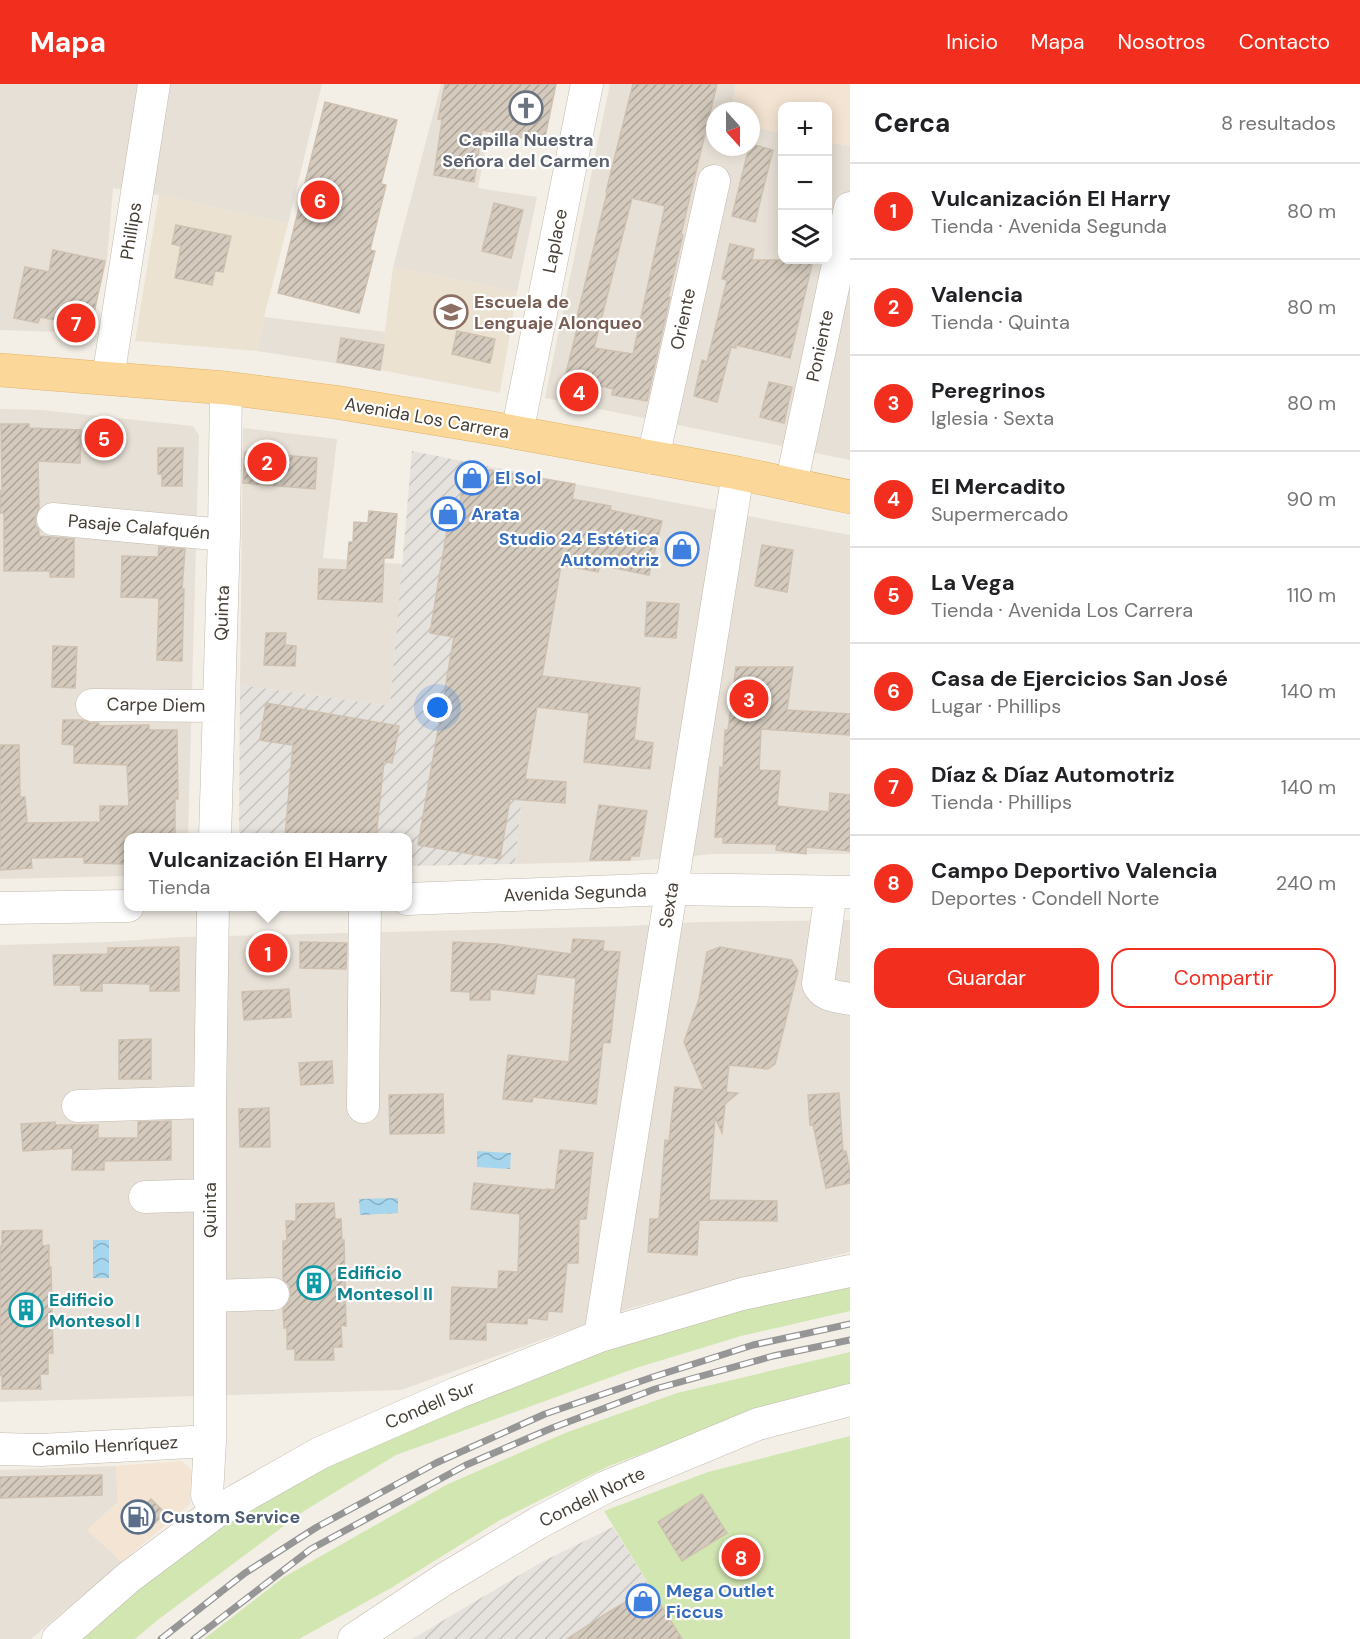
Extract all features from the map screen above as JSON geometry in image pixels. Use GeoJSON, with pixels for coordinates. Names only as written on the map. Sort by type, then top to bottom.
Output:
{"type":"FeatureCollection","features":[{"type":"Feature","properties":{"kind":"main road","name":"Avenida Los Carrera"},"geometry":{"type":"LineString","coordinates":[[0,370],[226,388],[346,404],[738,473],[850,497]]}},
{"type":"Feature","properties":{"kind":"street","name":"Phillips"},"geometry":{"type":"LineString","coordinates":[[108,378],[154,84]]}},
{"type":"Feature","properties":{"kind":"street","name":"Laplace"},"geometry":{"type":"LineString","coordinates":[[517,433],[587,84]]}},
{"type":"Feature","properties":{"kind":"street","name":"Oriente"},"geometry":{"type":"LineString","coordinates":[[653,458],[714,181]]}},
{"type":"Feature","properties":{"kind":"street","name":"Poniente"},"geometry":{"type":"LineString","coordinates":[[791,485],[850,208]]}},
{"type":"Feature","properties":{"kind":"street","name":"Quinta"},"geometry":{"type":"LineString","coordinates":[[215,833],[226,388]]}},
{"type":"Feature","properties":{"kind":"street","name":"Sexta"},"geometry":{"type":"LineString","coordinates":[[600,1336],[738,473]]}},
{"type":"Feature","properties":{"kind":"street","name":"Pasaje Calafquén"},"geometry":{"type":"LineString","coordinates":[[53,519],[224,535]]}},
{"type":"Feature","properties":{"kind":"street","name":"Carpe Diem"},"geometry":{"type":"LineString","coordinates":[[92,705],[219,706]]}},
{"type":"Feature","properties":{"kind":"street","name":"Avenida Segunda"},"geometry":{"type":"LineString","coordinates":[[412,900],[671,889],[840,892]]}},
{"type":"Feature","properties":{"kind":"street"},"geometry":{"type":"LineString","coordinates":[[840,892],[818,984],[827,994],[850,999]]}},
{"type":"Feature","properties":{"kind":"street"},"geometry":{"type":"LineString","coordinates":[[0,908],[124,906]]}},
{"type":"Feature","properties":{"kind":"street","name":"Quinta"},"geometry":{"type":"LineString","coordinates":[[213,911],[210,1102],[210,1441],[207,1495],[216,1512]]}},
{"type":"Feature","properties":{"kind":"street"},"geometry":{"type":"LineString","coordinates":[[363,1107],[365,911]]}},
{"type":"Feature","properties":{"kind":"street"},"geometry":{"type":"LineString","coordinates":[[78,1106],[210,1102]]}},
{"type":"Feature","properties":{"kind":"street"},"geometry":{"type":"LineString","coordinates":[[145,1197],[210,1195]]}},
{"type":"Feature","properties":{"kind":"street","name":"Condell Sur"},"geometry":{"type":"LineString","coordinates":[[58,1639],[129,1577],[216,1512],[320,1453],[457,1393],[600,1336],[742,1294],[850,1271]]}},
{"type":"Feature","properties":{"kind":"street"},"geometry":{"type":"LineString","coordinates":[[210,1296],[273,1294]]}},
{"type":"Feature","properties":{"kind":"street","name":"Condell Norte"},"geometry":{"type":"LineString","coordinates":[[354,1639],[453,1574],[538,1523],[606,1487],[758,1424],[850,1400]]}},
{"type":"Feature","properties":{"kind":"street","name":"Camilo Henríquez"},"geometry":{"type":"LineString","coordinates":[[0,1449],[40,1450],[210,1441]]}},
{"type":"Feature","properties":{"kind":"shaded area"},"geometry":{"type":"Polygon","coordinates":[[[0,84],[322,84],[288,224],[159,195],[113,188],[107,259],[90,333],[0,330],[0,84]]]}},
{"type":"Feature","properties":{"kind":"shaded area"},"geometry":{"type":"Polygon","coordinates":[[[441,84],[498,84],[478,188],[537,197],[517,292],[393,267],[441,84]]]}},
{"type":"Feature","properties":{"kind":"shaded area"},"geometry":{"type":"Polygon","coordinates":[[[610,84],[736,84],[733,102],[706,102],[706,156],[760,156],[760,129],[778,132],[778,264],[832,264],[832,143],[850,146],[850,460],[545,398],[610,84]]]}},
{"type":"Feature","properties":{"kind":"shaded area"},"geometry":{"type":"Polygon","coordinates":[[[736,84],[850,84],[850,146],[832,143],[832,102],[778,102],[778,132],[760,129],[760,102],[733,102],[736,84]]]}},
{"type":"Feature","properties":{"kind":"shaded area"},"geometry":{"type":"Polygon","coordinates":[[[159,195],[288,224],[257,351],[135,341],[159,195]]]}},
{"type":"Feature","properties":{"kind":"shaded area","name":"Escuela de Lenguaje Alonqueo"},"geometry":{"type":"Polygon","coordinates":[[[393,267],[517,292],[500,393],[380,370],[393,267]]]}},
{"type":"Feature","properties":{"kind":"shaded area"},"geometry":{"type":"Polygon","coordinates":[[[264,317],[386,332],[380,370],[257,351],[264,317]]]}},
{"type":"Feature","properties":{"kind":"shaded area"},"geometry":{"type":"Polygon","coordinates":[[[0,409],[42,410],[193,426],[199,435],[188,833],[124,833],[124,876],[0,879],[0,409]]]}},
{"type":"Feature","properties":{"kind":"shaded area"},"geometry":{"type":"Polygon","coordinates":[[[243,428],[337,439],[323,558],[403,564],[390,706],[240,685],[243,428]]]}},
{"type":"Feature","properties":{"kind":"shaded area"},"geometry":{"type":"Polygon","coordinates":[[[412,451],[575,484],[522,794],[515,864],[412,866],[412,833],[239,833],[240,685],[390,706],[412,451]]]}},
{"type":"Feature","properties":{"kind":"shaded area"},"geometry":{"type":"Polygon","coordinates":[[[575,484],[850,535],[850,854],[714,854],[635,861],[515,864],[522,794],[575,484]]]}},
{"type":"Feature","properties":{"kind":"shaded area"},"geometry":{"type":"Polygon","coordinates":[[[850,920],[850,1252],[634,1307],[401,1390],[0,1402],[0,945],[182,937],[629,926],[700,922],[850,920]]]}},
{"type":"Feature","properties":{"kind":"shaded area","name":"Custom Service"},"geometry":{"type":"Polygon","coordinates":[[[181,1461],[191,1469],[190,1504],[122,1562],[87,1530],[118,1502],[116,1466],[181,1461]]]}},
{"type":"Feature","properties":{"kind":"shaded area"},"geometry":{"type":"Polygon","coordinates":[[[116,1466],[118,1502],[87,1530],[122,1562],[31,1639],[0,1639],[0,1470],[116,1466]]]}},
{"type":"Feature","properties":{"kind":"shaded area"},"geometry":{"type":"Polygon","coordinates":[[[613,1527],[682,1639],[412,1639],[540,1563],[613,1527]]]}},
{"type":"Feature","properties":{"kind":"green space"},"geometry":{"type":"Polygon","coordinates":[[[850,1285],[850,1311],[741,1336],[636,1368],[396,1455],[304,1511],[135,1639],[72,1639],[213,1525],[330,1459],[573,1358],[771,1300],[850,1285]]]}},
{"type":"Feature","properties":{"kind":"green space"},"geometry":{"type":"Polygon","coordinates":[[[850,1352],[850,1384],[758,1410],[609,1466],[500,1520],[391,1588],[299,1639],[204,1639],[284,1577],[446,1485],[565,1433],[677,1393],[850,1352]]]}},
{"type":"Feature","properties":{"kind":"green space"},"geometry":{"type":"Polygon","coordinates":[[[850,1436],[850,1639],[682,1639],[604,1511],[708,1472],[850,1436]]]}},
{"type":"Feature","properties":{"kind":"water"},"geometry":{"type":"Polygon","coordinates":[[[477,1151],[511,1153],[510,1169],[477,1167],[477,1151]]]}},
{"type":"Feature","properties":{"kind":"water"},"geometry":{"type":"Polygon","coordinates":[[[398,1198],[398,1213],[360,1215],[359,1199],[398,1198]]]}},
{"type":"Feature","properties":{"kind":"water"},"geometry":{"type":"Polygon","coordinates":[[[93,1240],[109,1240],[109,1278],[93,1278],[93,1240]]]}},
{"type":"Feature","properties":{"kind":"building"},"geometry":{"type":"Polygon","coordinates":[[[445,84],[556,84],[544,142],[482,130],[474,182],[434,175],[442,120],[438,119],[445,84]]]}},
{"type":"Feature","properties":{"kind":"building"},"geometry":{"type":"Polygon","coordinates":[[[633,84],[717,84],[713,102],[706,102],[706,130],[681,234],[683,235],[647,401],[612,395],[613,389],[565,377],[633,84]],[[632,198],[594,348],[633,354],[665,206],[632,198]]]}},
{"type":"Feature","properties":{"kind":"building"},"geometry":{"type":"Polygon","coordinates":[[[325,102],[397,120],[381,184],[386,185],[370,250],[375,251],[359,313],[278,293],[325,102]]]}},
{"type":"Feature","properties":{"kind":"building"},"geometry":{"type":"Polygon","coordinates":[[[760,146],[773,150],[755,222],[732,216],[747,156],[760,156],[760,146]]]}},
{"type":"Feature","properties":{"kind":"building"},"geometry":{"type":"Polygon","coordinates":[[[494,203],[523,210],[511,258],[482,251],[494,203]]]}},
{"type":"Feature","properties":{"kind":"building"},"geometry":{"type":"Polygon","coordinates":[[[176,225],[231,236],[223,272],[215,271],[212,285],[175,278],[181,246],[172,244],[176,225]]]}},
{"type":"Feature","properties":{"kind":"building"},"geometry":{"type":"Polygon","coordinates":[[[730,244],[754,249],[752,260],[778,260],[778,264],[812,264],[790,358],[736,345],[736,348],[731,347],[717,402],[694,396],[702,360],[707,362],[727,280],[722,279],[730,244]]]}},
{"type":"Feature","properties":{"kind":"building"},"geometry":{"type":"Polygon","coordinates":[[[53,250],[105,261],[91,327],[40,317],[38,323],[14,318],[25,267],[49,272],[53,250]]]}},
{"type":"Feature","properties":{"kind":"building"},"geometry":{"type":"Polygon","coordinates":[[[457,331],[495,339],[490,363],[452,354],[457,331]]]}},
{"type":"Feature","properties":{"kind":"building"},"geometry":{"type":"Polygon","coordinates":[[[341,338],[384,345],[380,370],[337,362],[341,338]]]}},
{"type":"Feature","properties":{"kind":"building"},"geometry":{"type":"Polygon","coordinates":[[[769,382],[792,387],[784,423],[760,417],[769,382]]]}},
{"type":"Feature","properties":{"kind":"building"},"geometry":{"type":"Polygon","coordinates":[[[1,424],[29,424],[29,428],[81,430],[80,463],[38,461],[39,508],[35,518],[39,536],[74,539],[74,577],[50,577],[50,571],[4,571],[4,513],[0,513],[1,424]]]}},
{"type":"Feature","properties":{"kind":"building"},"geometry":{"type":"Polygon","coordinates":[[[158,448],[183,448],[182,486],[162,486],[162,474],[158,474],[158,448]]]}},
{"type":"Feature","properties":{"kind":"building"},"geometry":{"type":"Polygon","coordinates":[[[245,452],[317,458],[315,489],[243,483],[245,452]]]}},
{"type":"Feature","properties":{"kind":"building"},"geometry":{"type":"Polygon","coordinates":[[[466,466],[575,484],[572,499],[611,506],[610,510],[662,521],[649,575],[600,565],[598,572],[561,565],[542,676],[640,688],[634,740],[653,743],[650,769],[584,762],[589,713],[537,707],[525,779],[566,782],[565,803],[510,799],[500,859],[418,845],[454,637],[430,633],[448,524],[456,525],[466,466]]]}},
{"type":"Feature","properties":{"kind":"building"},"geometry":{"type":"Polygon","coordinates":[[[369,511],[397,514],[393,558],[384,558],[382,602],[318,599],[319,569],[347,570],[349,542],[353,542],[354,522],[368,523],[369,511]]]}},
{"type":"Feature","properties":{"kind":"building"},"geometry":{"type":"Polygon","coordinates":[[[762,545],[793,550],[787,592],[755,586],[762,545]]]}},
{"type":"Feature","properties":{"kind":"building"},"geometry":{"type":"Polygon","coordinates":[[[159,547],[185,549],[182,589],[184,589],[182,661],[157,660],[159,598],[121,597],[122,556],[158,557],[159,547]]]}},
{"type":"Feature","properties":{"kind":"building"},"geometry":{"type":"Polygon","coordinates":[[[647,602],[679,604],[676,638],[645,636],[647,602]]]}},
{"type":"Feature","properties":{"kind":"building"},"geometry":{"type":"Polygon","coordinates":[[[266,633],[286,633],[285,645],[296,646],[295,666],[264,665],[266,633]]]}},
{"type":"Feature","properties":{"kind":"building"},"geometry":{"type":"Polygon","coordinates":[[[53,646],[77,647],[75,688],[52,687],[53,646]]]}},
{"type":"Feature","properties":{"kind":"building"},"geometry":{"type":"Polygon","coordinates":[[[736,667],[793,667],[787,710],[850,714],[849,735],[761,729],[759,770],[780,771],[777,806],[829,812],[830,793],[850,795],[850,851],[806,847],[806,854],[776,850],[777,844],[723,843],[723,837],[715,837],[720,767],[723,768],[725,730],[728,730],[736,667]]]}},
{"type":"Feature","properties":{"kind":"building"},"geometry":{"type":"Polygon","coordinates":[[[266,703],[399,726],[392,763],[384,761],[376,833],[285,833],[293,745],[260,740],[266,703]]]}},
{"type":"Feature","properties":{"kind":"building"},"geometry":{"type":"Polygon","coordinates":[[[63,720],[83,720],[99,723],[99,726],[149,725],[149,730],[177,730],[178,799],[175,799],[175,833],[124,833],[124,864],[84,863],[84,857],[31,858],[32,868],[0,870],[0,745],[19,745],[20,797],[25,797],[27,823],[100,822],[100,806],[129,806],[127,765],[74,763],[74,745],[62,744],[63,720]]]}},
{"type":"Feature","properties":{"kind":"building"},"geometry":{"type":"Polygon","coordinates":[[[599,805],[647,811],[639,856],[631,856],[630,860],[590,860],[599,805]]]}},
{"type":"Feature","properties":{"kind":"building"},"geometry":{"type":"Polygon","coordinates":[[[573,939],[604,941],[603,951],[620,952],[610,1043],[603,1042],[596,1104],[533,1097],[532,1102],[503,1099],[508,1055],[569,1062],[576,978],[537,974],[534,994],[490,989],[490,1000],[470,1000],[470,992],[451,991],[453,942],[497,944],[571,954],[573,939]]]}},
{"type":"Feature","properties":{"kind":"building"},"geometry":{"type":"Polygon","coordinates":[[[300,942],[347,943],[346,969],[300,968],[300,942]]]}},
{"type":"Feature","properties":{"kind":"building"},"geometry":{"type":"Polygon","coordinates":[[[179,947],[179,991],[150,991],[150,984],[102,983],[102,991],[81,991],[80,985],[54,985],[53,955],[108,954],[108,948],[179,947]]]}},
{"type":"Feature","properties":{"kind":"building"},"geometry":{"type":"Polygon","coordinates":[[[720,947],[791,960],[798,971],[775,1064],[768,1069],[729,1065],[726,1092],[738,1093],[725,1104],[722,1133],[715,1117],[709,1200],[777,1201],[777,1221],[699,1220],[697,1255],[648,1252],[650,1219],[659,1219],[665,1140],[669,1141],[675,1087],[704,1090],[684,1042],[699,999],[707,952],[720,947]]]}},
{"type":"Feature","properties":{"kind":"building"},"geometry":{"type":"Polygon","coordinates":[[[289,989],[291,1017],[244,1020],[242,992],[289,989]]]}},
{"type":"Feature","properties":{"kind":"building"},"geometry":{"type":"Polygon","coordinates":[[[151,1039],[151,1079],[119,1079],[119,1040],[151,1039]]]}},
{"type":"Feature","properties":{"kind":"building"},"geometry":{"type":"Polygon","coordinates":[[[332,1061],[333,1083],[301,1085],[299,1063],[332,1061]]]}},
{"type":"Feature","properties":{"kind":"building"},"geometry":{"type":"Polygon","coordinates":[[[839,1093],[843,1152],[846,1151],[850,1183],[826,1188],[813,1124],[810,1125],[808,1095],[839,1093]]]}},
{"type":"Feature","properties":{"kind":"building"},"geometry":{"type":"Polygon","coordinates":[[[443,1094],[444,1133],[390,1134],[389,1095],[443,1094]]]}},
{"type":"Feature","properties":{"kind":"building"},"geometry":{"type":"Polygon","coordinates":[[[269,1108],[270,1147],[240,1147],[239,1109],[269,1108]]]}},
{"type":"Feature","properties":{"kind":"building"},"geometry":{"type":"Polygon","coordinates":[[[171,1121],[171,1160],[104,1161],[104,1170],[72,1170],[73,1148],[23,1151],[21,1124],[55,1122],[55,1125],[98,1125],[98,1138],[138,1138],[138,1122],[171,1121]]]}},
{"type":"Feature","properties":{"kind":"building"},"geometry":{"type":"Polygon","coordinates":[[[560,1150],[593,1153],[586,1219],[579,1219],[578,1263],[567,1263],[562,1312],[548,1311],[547,1320],[527,1318],[527,1324],[486,1322],[486,1340],[450,1339],[452,1287],[498,1289],[499,1271],[518,1272],[520,1214],[471,1209],[474,1183],[555,1190],[560,1150]]]}},
{"type":"Feature","properties":{"kind":"building","name":"Edificio Montesol II"},"geometry":{"type":"Polygon","coordinates":[[[334,1203],[335,1219],[341,1219],[342,1240],[344,1240],[346,1326],[341,1325],[342,1347],[333,1347],[334,1360],[295,1360],[295,1349],[287,1349],[287,1328],[284,1328],[283,1308],[289,1302],[291,1294],[289,1285],[283,1280],[283,1241],[287,1241],[286,1221],[296,1221],[296,1204],[334,1203]]]}},
{"type":"Feature","properties":{"kind":"building","name":"Edificio Montesol I"},"geometry":{"type":"Polygon","coordinates":[[[42,1230],[42,1246],[49,1245],[49,1267],[51,1267],[53,1353],[48,1353],[48,1374],[40,1374],[41,1389],[2,1389],[2,1375],[0,1375],[0,1246],[2,1246],[2,1231],[42,1230]]]}},
{"type":"Feature","properties":{"kind":"building"},"geometry":{"type":"Polygon","coordinates":[[[102,1475],[102,1495],[0,1498],[0,1477],[102,1475]]]}},
{"type":"Feature","properties":{"kind":"building"},"geometry":{"type":"Polygon","coordinates":[[[702,1494],[727,1533],[682,1561],[658,1522],[702,1494]]]}},
{"type":"Feature","properties":{"kind":"building"},"geometry":{"type":"Polygon","coordinates":[[[151,1499],[165,1513],[150,1528],[136,1514],[151,1499]]]}},
{"type":"Feature","properties":{"kind":"building","name":"Mega Outlet Ficcus"},"geometry":{"type":"Polygon","coordinates":[[[650,1587],[682,1639],[567,1639],[604,1615],[650,1587]]]}},
{"type":"Feature","properties":{"kind":"railway"},"geometry":{"type":"LineString","coordinates":[[161,1639],[245,1573],[317,1527],[436,1463],[545,1414],[653,1377],[753,1345],[850,1324]]}},
{"type":"Feature","properties":{"kind":"railway"},"geometry":{"type":"LineString","coordinates":[[194,1639],[311,1549],[466,1465],[552,1428],[655,1389],[773,1356],[850,1340]]}},
{"type":"Feature","properties":{"kind":"place","name":"Capilla Nuestra Señora del Carmen"},"geometry":{"type":"Point","coordinates":[526,108]}},
{"type":"Feature","properties":{"kind":"place","name":"Casa de Ejercicios San José"},"geometry":{"type":"Point","coordinates":[320,200]}},
{"type":"Feature","properties":{"kind":"place","name":"Escuela de Lenguaje Alonqueo"},"geometry":{"type":"Point","coordinates":[451,312]}},
{"type":"Feature","properties":{"kind":"place","name":"Díaz & Díaz Automotriz"},"geometry":{"type":"Point","coordinates":[76,323]}},
{"type":"Feature","properties":{"kind":"place","name":"El Mercadito"},"geometry":{"type":"Point","coordinates":[579,392]}},
{"type":"Feature","properties":{"kind":"place","name":"La Vega"},"geometry":{"type":"Point","coordinates":[104,438]}},
{"type":"Feature","properties":{"kind":"place","name":"Valencia"},"geometry":{"type":"Point","coordinates":[267,462]}},
{"type":"Feature","properties":{"kind":"place","name":"El Sol"},"geometry":{"type":"Point","coordinates":[472,478]}},
{"type":"Feature","properties":{"kind":"place","name":"Arata"},"geometry":{"type":"Point","coordinates":[448,514]}},
{"type":"Feature","properties":{"kind":"place","name":"Studio 24 Estética Automotriz"},"geometry":{"type":"Point","coordinates":[682,549]}},
{"type":"Feature","properties":{"kind":"place","name":"Peregrinos"},"geometry":{"type":"Point","coordinates":[749,699]}},
{"type":"Feature","properties":{"kind":"place","name":"Vulcanización El Harry"},"geometry":{"type":"Point","coordinates":[268,953]}},
{"type":"Feature","properties":{"kind":"place","name":"Edificio Montesol II"},"geometry":{"type":"Point","coordinates":[314,1283]}},
{"type":"Feature","properties":{"kind":"place","name":"Edificio Montesol I"},"geometry":{"type":"Point","coordinates":[26,1310]}},
{"type":"Feature","properties":{"kind":"place","name":"Custom Service"},"geometry":{"type":"Point","coordinates":[138,1517]}},
{"type":"Feature","properties":{"kind":"place","name":"Campo Deportivo Valencia"},"geometry":{"type":"Point","coordinates":[741,1557]}},
{"type":"Feature","properties":{"kind":"place","name":"Mega Outlet Ficcus"},"geometry":{"type":"Point","coordinates":[643,1601]}}]}
